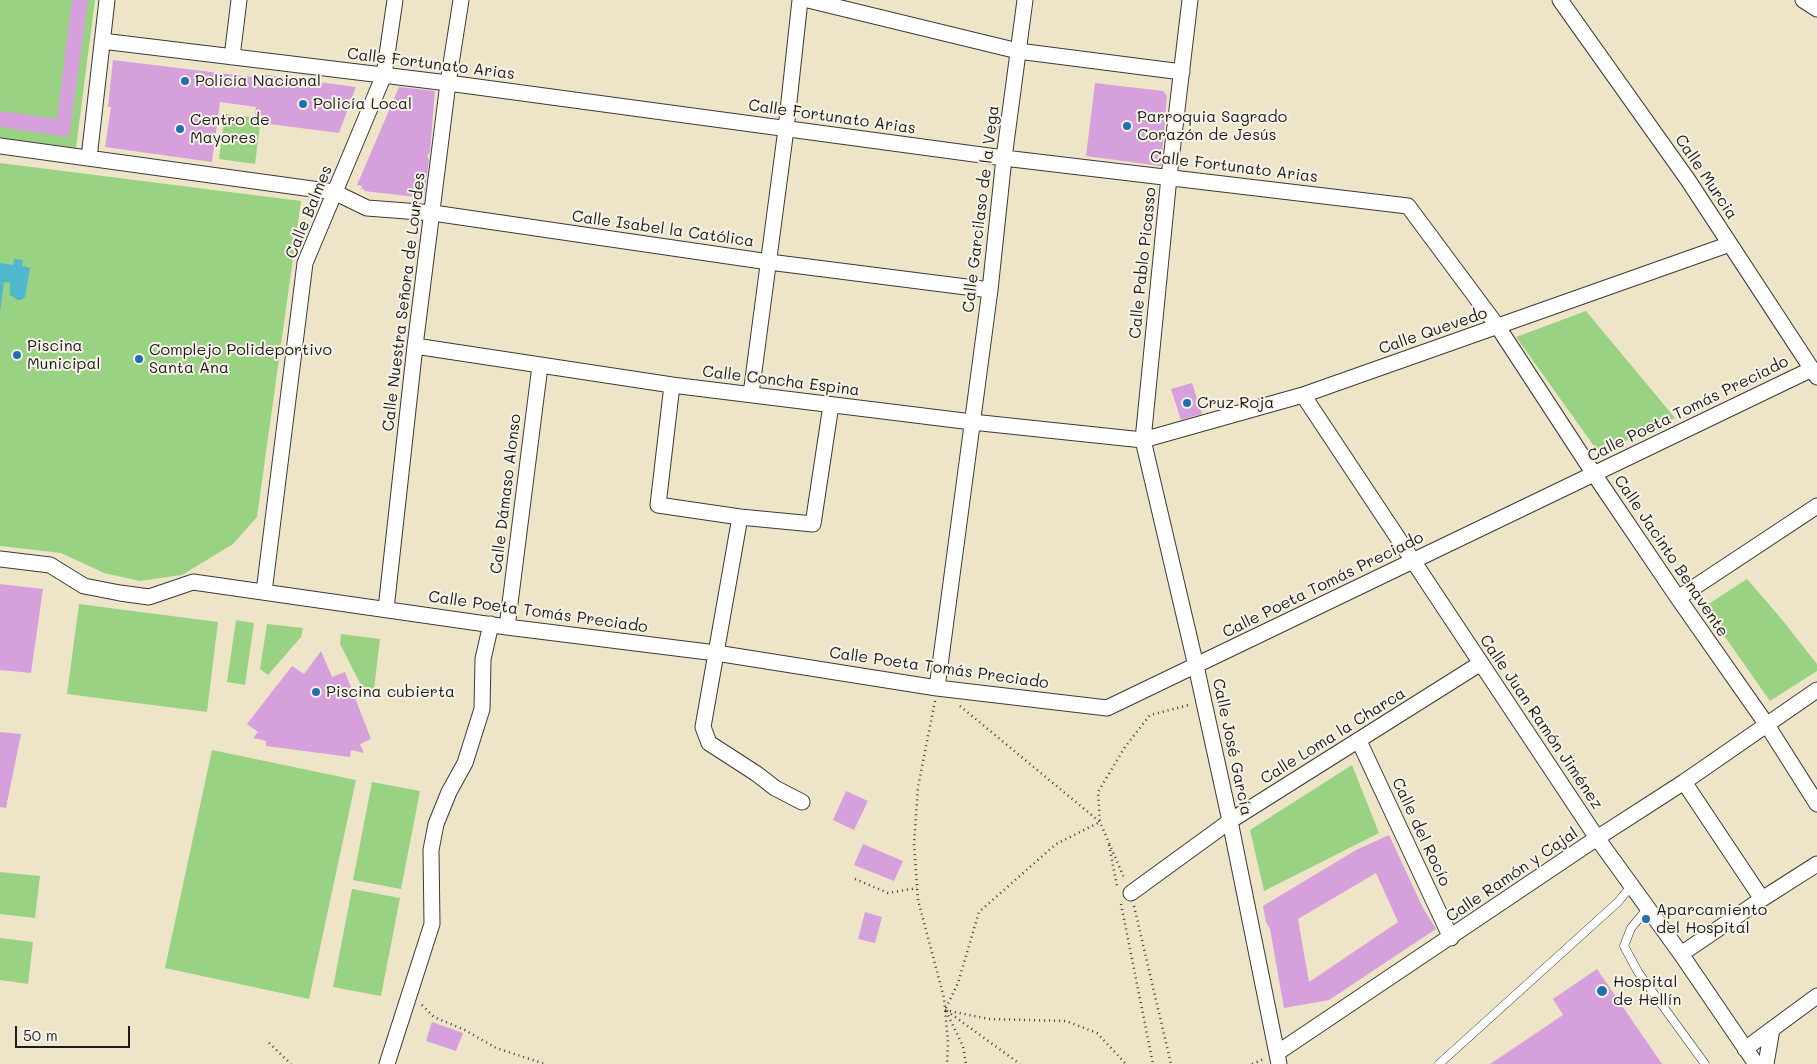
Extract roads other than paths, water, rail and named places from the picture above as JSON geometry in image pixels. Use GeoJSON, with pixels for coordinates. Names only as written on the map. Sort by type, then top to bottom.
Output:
{"type":"FeatureCollection","features":[{"type":"Feature","properties":{"kind":"street"},"geometry":{"type":"LineString","coordinates":[[89,158],[106,0]]}},
{"type":"Feature","properties":{"kind":"street"},"geometry":{"type":"LineString","coordinates":[[232,57],[239,0]]}},
{"type":"Feature","properties":{"kind":"street","name":"Calle Balmes"},"geometry":{"type":"LineString","coordinates":[[264,592],[305,263],[384,76],[395,0]]}},
{"type":"Feature","properties":{"kind":"street","name":"Calle Nuestra Señora de Lourdes"},"geometry":{"type":"LineString","coordinates":[[386,609],[415,346],[448,83],[461,0]]}},
{"type":"Feature","properties":{"kind":"street"},"geometry":{"type":"LineString","coordinates":[[751,394],[786,129],[800,0]]}},
{"type":"Feature","properties":{"kind":"street"},"geometry":{"type":"LineString","coordinates":[[808,0],[1018,51],[1182,72]]}},
{"type":"Feature","properties":{"kind":"street","name":"Calle Garcilaso de la Vega"},"geometry":{"type":"LineString","coordinates":[[937,688],[990,290],[1004,158],[1025,0]]}},
{"type":"Feature","properties":{"kind":"street","name":"Calle Pablo Picasso"},"geometry":{"type":"LineString","coordinates":[[1144,440],[1169,177],[1190,0]]}},
{"type":"Feature","properties":{"kind":"street","name":"Calle Murcia"},"geometry":{"type":"LineString","coordinates":[[1560,0],[1688,180],[1814,373]]}},
{"type":"Feature","properties":{"kind":"street"},"geometry":{"type":"LineString","coordinates":[[1803,0],[1817,9]]}},
{"type":"Feature","properties":{"kind":"street","name":"Calle Fortunato Arias"},"geometry":{"type":"LineString","coordinates":[[102,41],[448,83],[1004,158],[1408,206],[1498,327]]}},
{"type":"Feature","properties":{"kind":"street","name":"Calle Isabel la Católica"},"geometry":{"type":"LineString","coordinates":[[0,146],[334,192],[367,208],[433,213],[769,262],[990,290]]}},
{"type":"Feature","properties":{"kind":"street","name":"Calle Quevedo"},"geometry":{"type":"LineString","coordinates":[[1144,440],[1304,395],[1730,244]]}},
{"type":"Feature","properties":{"kind":"street","name":"Calle Jacinto Benavente"},"geometry":{"type":"LineString","coordinates":[[1498,327],[1594,474],[1767,725],[1817,804]]}},
{"type":"Feature","properties":{"kind":"street","name":"Calle Concha Espina"},"geometry":{"type":"LineString","coordinates":[[415,346],[672,385],[972,422],[1144,440]]}},
{"type":"Feature","properties":{"kind":"street","name":"Calle Dámaso Alonso"},"geometry":{"type":"LineString","coordinates":[[507,627],[540,366]]}},
{"type":"Feature","properties":{"kind":"street","name":"Calle Poeta Tomás Preciado"},"geometry":{"type":"LineString","coordinates":[[0,559],[50,564],[84,586],[149,597],[193,582],[507,627],[716,653],[937,688],[1107,708],[1594,474],[1814,373]]}},
{"type":"Feature","properties":{"kind":"street"},"geometry":{"type":"LineString","coordinates":[[672,385],[658,505],[740,517],[813,524],[831,405]]}},
{"type":"Feature","properties":{"kind":"street","name":"Calle Juan Ramón Jiménez"},"geometry":{"type":"LineString","coordinates":[[1304,395],[1597,838],[1681,954],[1756,1064]]}},
{"type":"Feature","properties":{"kind":"street","name":"Calle José García"},"geometry":{"type":"LineString","coordinates":[[1144,440],[1230,821],[1278,1059]]}},
{"type":"Feature","properties":{"kind":"street"},"geometry":{"type":"LineString","coordinates":[[1678,598],[1817,506]]}},
{"type":"Feature","properties":{"kind":"street"},"geometry":{"type":"LineString","coordinates":[[740,517],[703,727],[709,743],[775,788],[802,802]]}},
{"type":"Feature","properties":{"kind":"street"},"geometry":{"type":"LineString","coordinates":[[387,1064],[432,924],[431,850],[436,824],[449,792],[465,763],[475,735],[482,709],[483,659],[491,624]]}},
{"type":"Feature","properties":{"kind":"street","name":"Calle Loma la Charca"},"geometry":{"type":"LineString","coordinates":[[1122,892],[1230,821],[1481,663]]}},
{"type":"Feature","properties":{"kind":"street","name":"Calle Ramón y Cajal"},"geometry":{"type":"LineString","coordinates":[[1278,1059],[1597,838],[1684,782],[1817,690]]}},
{"type":"Feature","properties":{"kind":"street","name":"Calle del Rocío"},"geometry":{"type":"LineString","coordinates":[[1359,740],[1451,938]]}},
{"type":"Feature","properties":{"kind":"street"},"geometry":{"type":"LineString","coordinates":[[1684,782],[1762,899]]}},
{"type":"Feature","properties":{"kind":"street"},"geometry":{"type":"LineString","coordinates":[[1681,954],[1817,864]]}},
{"type":"Feature","properties":{"kind":"street"},"geometry":{"type":"LineString","coordinates":[[1745,1049],[1817,996]]}},
{"type":"Feature","properties":{"kind":"street"},"geometry":{"type":"LineString","coordinates":[[1766,1064],[1772,1029]]}},
{"type":"Feature","properties":{"kind":"lane"},"geometry":{"type":"LineString","coordinates":[[1440,1064],[1618,902],[1632,885]]}},
{"type":"Feature","properties":{"kind":"lane"},"geometry":{"type":"LineString","coordinates":[[1648,908],[1631,928],[1624,946],[1638,972],[1705,1064]]}},
{"type":"Feature","properties":{"kind":"water"},"geometry":{"type":"Polygon","coordinates":[[[14,259],[23,260],[22,266],[30,268],[25,297],[18,300],[10,295],[10,283],[4,282],[0,313],[0,263],[13,265],[14,259]]]}},
{"type":"Feature","properties":{"kind":"place","name":"Policía Nacional"},"geometry":{"type":"Point","coordinates":[185,81]}},
{"type":"Feature","properties":{"kind":"place","name":"Policía Local"},"geometry":{"type":"Point","coordinates":[303,104]}},
{"type":"Feature","properties":{"kind":"place","name":"Parroquia Sagrado Corazón de Jesús"},"geometry":{"type":"Point","coordinates":[1127,126]}},
{"type":"Feature","properties":{"kind":"place","name":"Centro de Mayores"},"geometry":{"type":"Point","coordinates":[180,129]}},
{"type":"Feature","properties":{"kind":"place","name":"Piscina Municipal"},"geometry":{"type":"Point","coordinates":[17,355]}},
{"type":"Feature","properties":{"kind":"place","name":"Complejo Polideportivo Santa Ana"},"geometry":{"type":"Point","coordinates":[139,359]}},
{"type":"Feature","properties":{"kind":"place","name":"Cruz Roja"},"geometry":{"type":"Point","coordinates":[1187,403]}},
{"type":"Feature","properties":{"kind":"place","name":"Piscina cubierta"},"geometry":{"type":"Point","coordinates":[316,692]}},
{"type":"Feature","properties":{"kind":"place","name":"Aparcamiento del Hospital"},"geometry":{"type":"Point","coordinates":[1646,919]}},
{"type":"Feature","properties":{"kind":"place","name":"Hospital de Hellín"},"geometry":{"type":"Point","coordinates":[1602,991]}}]}
